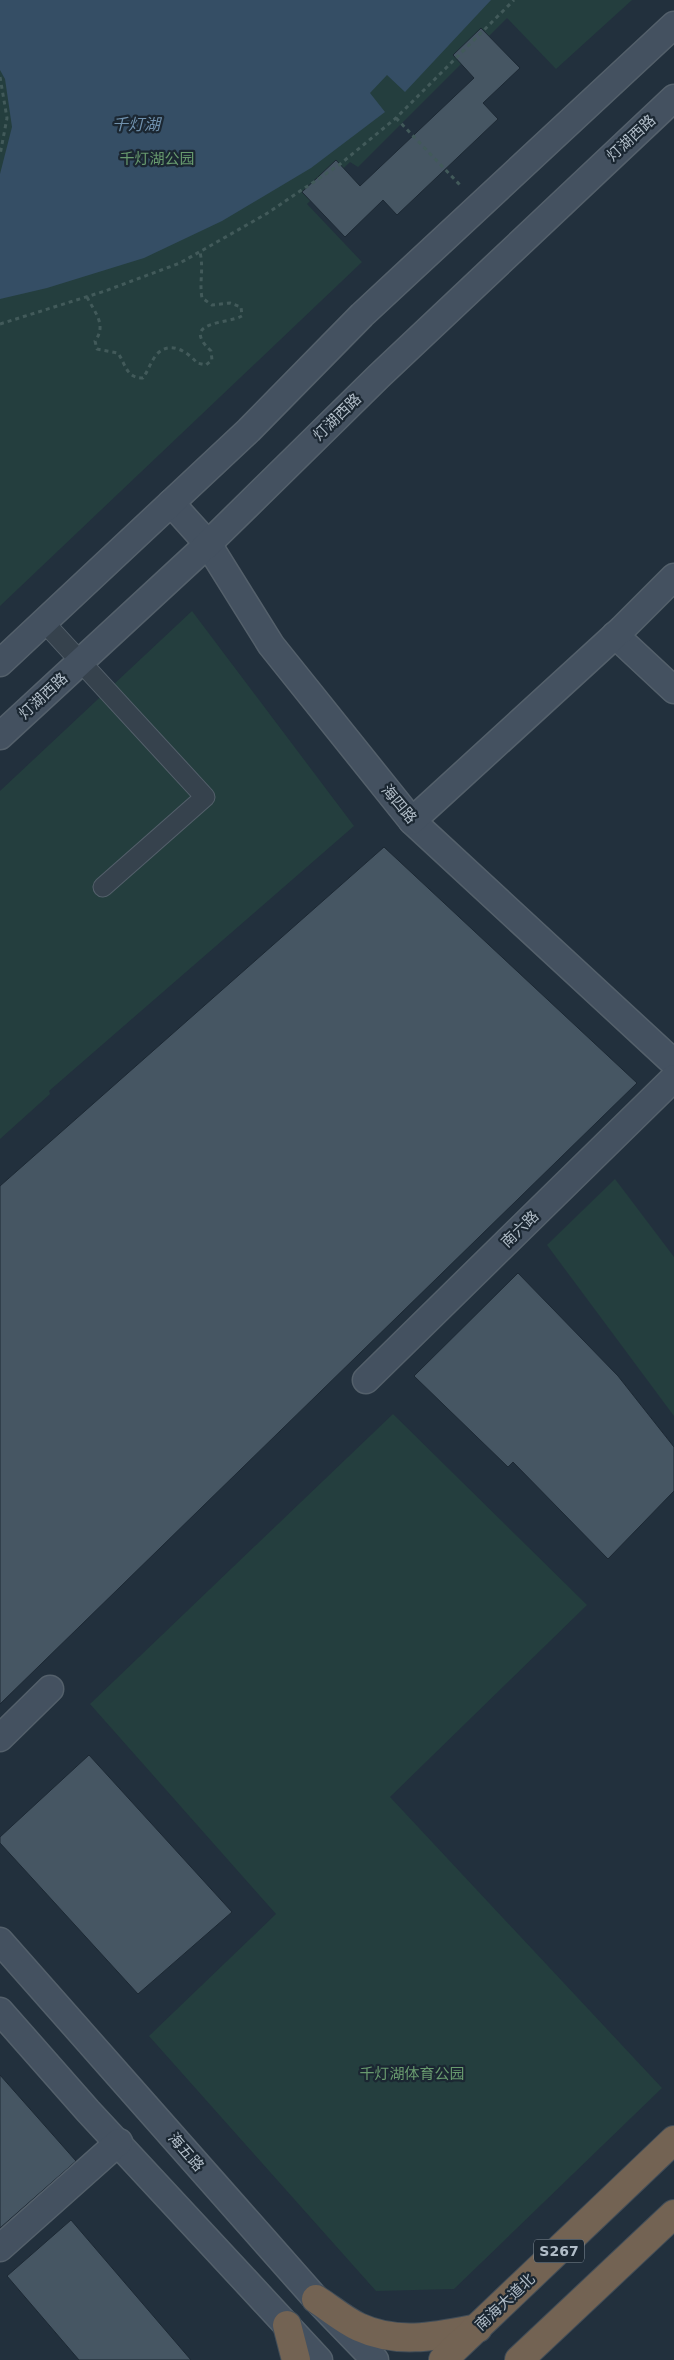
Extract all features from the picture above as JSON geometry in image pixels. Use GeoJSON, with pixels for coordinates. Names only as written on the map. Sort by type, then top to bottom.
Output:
{"type":"FeatureCollection","features":[{"type":"Feature","properties":{"kind":"highway","name":"南海大道北"},"geometry":{"type":"LineString","coordinates":[[443,2360],[674,2140]]}},
{"type":"Feature","properties":{"kind":"highway"},"geometry":{"type":"LineString","coordinates":[[519,2360],[674,2214]]}},
{"type":"Feature","properties":{"kind":"highway"},"geometry":{"type":"LineString","coordinates":[[316,2299],[358,2327],[394,2337],[424,2338],[478,2328]]}},
{"type":"Feature","properties":{"kind":"highway"},"geometry":{"type":"LineString","coordinates":[[287,2325],[296,2360]]}},
{"type":"Feature","properties":{"kind":"main road"},"geometry":{"type":"LineString","coordinates":[[0,663],[249,430],[362,315],[674,25]]}},
{"type":"Feature","properties":{"kind":"main road","name":"灯湖西路"},"geometry":{"type":"LineString","coordinates":[[0,736],[208,544],[379,376],[670,107]]}},
{"type":"Feature","properties":{"kind":"main road","name":"海四路"},"geometry":{"type":"LineString","coordinates":[[171,503],[208,544],[271,645],[412,821],[674,1063]]}},
{"type":"Feature","properties":{"kind":"main road"},"geometry":{"type":"LineString","coordinates":[[412,821],[615,635],[674,577]]}},
{"type":"Feature","properties":{"kind":"main road"},"geometry":{"type":"LineString","coordinates":[[615,635],[674,690]]}},
{"type":"Feature","properties":{"kind":"main road","name":"南六路"},"geometry":{"type":"LineString","coordinates":[[366,1380],[674,1078]]}},
{"type":"Feature","properties":{"kind":"main road"},"geometry":{"type":"LineString","coordinates":[[0,1738],[50,1689]]}},
{"type":"Feature","properties":{"kind":"main road","name":"海五路"},"geometry":{"type":"LineString","coordinates":[[0,1941],[316,2299],[376,2360]]}},
{"type":"Feature","properties":{"kind":"main road"},"geometry":{"type":"LineString","coordinates":[[0,2011],[319,2360]]}},
{"type":"Feature","properties":{"kind":"main road"},"geometry":{"type":"LineString","coordinates":[[0,2248],[118,2142]]}},
{"type":"Feature","properties":{"kind":"street"},"geometry":{"type":"LineString","coordinates":[[44,622],[205,797],[103,887]]}},
{"type":"Feature","properties":{"kind":"path"},"geometry":{"type":"LineString","coordinates":[[0,324],[87,297],[180,263],[266,214],[339,165],[396,118],[514,0]]}},
{"type":"Feature","properties":{"kind":"path"},"geometry":{"type":"LineString","coordinates":[[0,78],[7,118],[0,155]]}},
{"type":"Feature","properties":{"kind":"path"},"geometry":{"type":"LineString","coordinates":[[396,118],[460,185]]}},
{"type":"Feature","properties":{"kind":"path"},"geometry":{"type":"LineString","coordinates":[[87,297],[101,323],[101,333],[95,341],[97,349],[118,353],[127,372],[135,378],[143,378],[157,354],[166,348],[178,348],[190,354],[197,363],[206,365],[212,360],[211,351],[203,343],[201,334],[204,328],[213,322],[235,320],[242,316],[241,307],[230,303],[212,305],[202,298],[200,287],[203,268],[200,252]]}},
{"type":"Feature","properties":{"kind":"green space","name":"千灯湖公园"},"geometry":{"type":"Polygon","coordinates":[[[0,0],[632,0],[556,69],[507,18],[358,167],[350,162],[307,204],[362,262],[0,606],[0,0]]]}},
{"type":"Feature","properties":{"kind":"green space"},"geometry":{"type":"Polygon","coordinates":[[[192,611],[354,826],[49,1091],[50,1094],[0,1139],[0,791],[192,611]]]}},
{"type":"Feature","properties":{"kind":"green space"},"geometry":{"type":"Polygon","coordinates":[[[615,1179],[674,1257],[674,1416],[547,1245],[615,1179]]]}},
{"type":"Feature","properties":{"kind":"green space","name":"千灯湖体育公园"},"geometry":{"type":"Polygon","coordinates":[[[393,1414],[587,1605],[390,1797],[662,2088],[454,2289],[376,2291],[149,2036],[276,1914],[90,1704],[393,1414]]]}},
{"type":"Feature","properties":{"kind":"water","name":"千灯湖"},"geometry":{"type":"Polygon","coordinates":[[[0,0],[491,0],[405,92],[387,75],[370,93],[385,112],[311,168],[222,221],[144,258],[47,288],[0,299],[0,174],[12,127],[5,79],[0,70],[0,0]]]}},
{"type":"Feature","properties":{"kind":"building"},"geometry":{"type":"Polygon","coordinates":[[[481,28],[520,68],[483,103],[498,119],[397,215],[383,200],[345,237],[302,192],[336,160],[360,186],[474,78],[453,55],[481,28]]]}},
{"type":"Feature","properties":{"kind":"building"},"geometry":{"type":"Polygon","coordinates":[[[384,847],[637,1083],[0,1704],[0,1186],[384,847]]]}},
{"type":"Feature","properties":{"kind":"building"},"geometry":{"type":"Polygon","coordinates":[[[518,1273],[618,1376],[674,1447],[674,1491],[608,1559],[513,1462],[508,1467],[414,1376],[518,1273]]]}},
{"type":"Feature","properties":{"kind":"building"},"geometry":{"type":"Polygon","coordinates":[[[89,1755],[232,1912],[138,1994],[0,1843],[0,1837],[89,1755]]]}},
{"type":"Feature","properties":{"kind":"building"},"geometry":{"type":"Polygon","coordinates":[[[0,2075],[76,2161],[0,2228],[0,2075]]]}},
{"type":"Feature","properties":{"kind":"building"},"geometry":{"type":"Polygon","coordinates":[[[71,2220],[191,2360],[79,2360],[7,2276],[71,2220]]]}}]}
